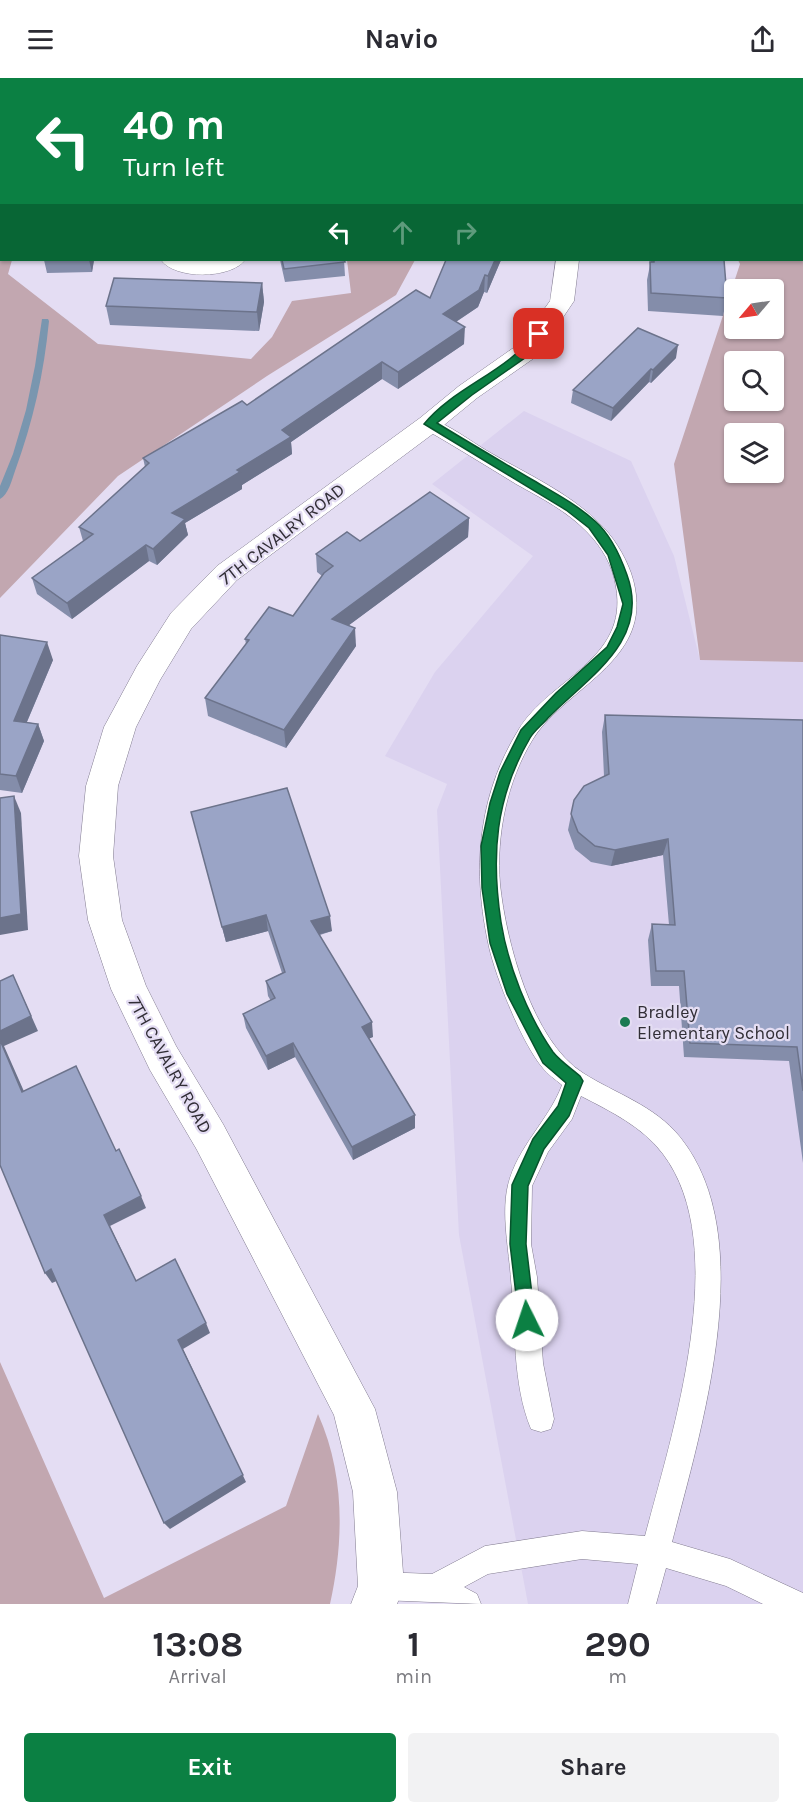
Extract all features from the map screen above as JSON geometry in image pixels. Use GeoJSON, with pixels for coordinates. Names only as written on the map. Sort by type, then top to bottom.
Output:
{"type":"FeatureCollection","features":[{"type":"Feature","properties":{"kind":"street"},"geometry":{"type":"LineString","coordinates":[[175,261],[192,268],[214,266],[230,261]]}},
{"type":"Feature","properties":{"kind":"street","name":"7TH CAVALRY ROAD"},"geometry":{"type":"LineString","coordinates":[[378,1595],[375,1492],[354,1410],[210,1137],[163,1058],[129,989],[105,920],[96,856],[102,786],[120,727],[148,674],[181,621],[227,573],[429,424],[468,392],[528,350],[562,301],[567,261]]}},
{"type":"Feature","properties":{"kind":"lane"},"geometry":{"type":"LineString","coordinates":[[429,424],[570,507],[593,526],[614,553],[629,604],[623,627],[612,650],[526,733],[507,772],[497,803],[488,846],[489,888],[497,943],[514,994],[549,1058],[575,1081],[639,1117],[670,1144],[680,1157],[698,1193],[709,1264],[707,1327],[686,1428],[642,1604]]}},
{"type":"Feature","properties":{"kind":"lane"},"geometry":{"type":"LineString","coordinates":[[541,1419],[530,1363],[524,1277],[518,1244],[520,1185],[539,1144],[564,1111],[575,1081]]}},
{"type":"Feature","properties":{"kind":"lane"},"geometry":{"type":"LineString","coordinates":[[378,1595],[434,1588],[485,1560],[582,1545],[656,1551],[730,1573],[795,1604]]}},
{"type":"Feature","properties":{"kind":"lane"},"geometry":{"type":"LineString","coordinates":[[434,1588],[467,1604]]}},
{"type":"Feature","properties":{"kind":"shaded area"},"geometry":{"type":"Polygon","coordinates":[[[0,261],[12,261],[8,274],[98,344],[251,359],[272,337],[292,301],[351,293],[347,261],[414,261],[396,295],[267,376],[118,476],[0,598],[0,261]]]}},
{"type":"Feature","properties":{"kind":"shaded area"},"geometry":{"type":"Polygon","coordinates":[[[738,261],[803,261],[803,662],[700,660],[674,464],[724,312],[724,339],[784,339],[784,279],[735,279],[740,264],[738,261]]]}},
{"type":"Feature","properties":{"kind":"shaded area","name":"Bradley Elementary School"},"geometry":{"type":"Polygon","coordinates":[[[524,411],[631,461],[674,556],[700,660],[803,662],[803,1604],[528,1604],[459,1235],[437,810],[447,784],[385,756],[435,672],[533,556],[432,484],[524,411]]]}},
{"type":"Feature","properties":{"kind":"shaded area"},"geometry":{"type":"Polygon","coordinates":[[[0,1362],[104,1598],[286,1506],[318,1414],[333,1460],[339,1508],[338,1556],[330,1604],[0,1604],[0,1362]]]}},
{"type":"Feature","properties":{"kind":"building"},"geometry":{"type":"Polygon","coordinates":[[[282,261],[345,262],[284,269],[282,261]]]}},
{"type":"Feature","properties":{"kind":"building"},"geometry":{"type":"Polygon","coordinates":[[[446,261],[495,261],[488,276],[485,275],[479,290],[443,314],[465,327],[398,372],[382,362],[282,430],[291,437],[237,470],[240,472],[172,513],[185,519],[153,549],[146,545],[67,603],[32,578],[93,534],[79,527],[149,463],[143,458],[242,401],[247,405],[416,290],[430,298],[446,261]]]}},
{"type":"Feature","properties":{"kind":"building"},"geometry":{"type":"Polygon","coordinates":[[[724,261],[724,298],[651,293],[650,262],[724,261]]]}},
{"type":"Feature","properties":{"kind":"building"},"geometry":{"type":"Polygon","coordinates":[[[114,278],[262,283],[257,312],[106,306],[114,278]]]}},
{"type":"Feature","properties":{"kind":"building"},"geometry":{"type":"Polygon","coordinates":[[[638,328],[678,345],[613,408],[573,390],[638,328]]]}},
{"type":"Feature","properties":{"kind":"building"},"geometry":{"type":"Polygon","coordinates":[[[430,492],[469,518],[332,619],[355,628],[284,730],[205,698],[249,640],[245,639],[269,607],[293,616],[324,573],[333,566],[316,554],[347,532],[360,541],[430,492]]]}},
{"type":"Feature","properties":{"kind":"building"},"geometry":{"type":"Polygon","coordinates":[[[0,635],[47,642],[14,721],[38,724],[16,776],[0,774],[0,635]]]}},
{"type":"Feature","properties":{"kind":"building"},"geometry":{"type":"Polygon","coordinates":[[[605,715],[803,720],[803,1091],[797,1047],[690,1043],[684,971],[656,971],[652,924],[675,925],[668,839],[615,850],[595,846],[578,832],[571,814],[574,800],[584,786],[609,774],[605,715]]]}},
{"type":"Feature","properties":{"kind":"building"},"geometry":{"type":"Polygon","coordinates":[[[287,788],[330,916],[311,921],[372,1022],[362,1027],[415,1115],[352,1147],[293,1043],[266,1056],[243,1014],[275,998],[266,981],[285,972],[266,915],[222,927],[191,812],[287,788]]]}},
{"type":"Feature","properties":{"kind":"building"},"geometry":{"type":"Polygon","coordinates":[[[14,796],[21,914],[0,918],[0,798],[14,796]]]}},
{"type":"Feature","properties":{"kind":"building"},"geometry":{"type":"Polygon","coordinates":[[[13,975],[31,1016],[0,1031],[0,981],[13,975]]]}},
{"type":"Feature","properties":{"kind":"building"},"geometry":{"type":"Polygon","coordinates":[[[0,1040],[22,1092],[76,1066],[116,1151],[119,1149],[141,1196],[104,1215],[136,1281],[175,1259],[206,1323],[178,1340],[243,1475],[164,1523],[51,1269],[45,1273],[0,1165],[0,1040]]]}},
{"type":"Feature","properties":{"kind":"waterway"},"geometry":{"type":"LineString","coordinates":[[0,496],[17,454],[30,410],[45,321]]}},
{"type":"Feature","properties":{"kind":"place","name":"Bradley Elementary School"},"geometry":{"type":"Point","coordinates":[625,1022]}},
{"type":"Feature","properties":{"kind":"route"},"geometry":{"type":"LineString","coordinates":[[527,1320],[524,1277],[518,1244],[520,1185],[539,1144],[564,1111],[575,1081],[549,1058],[514,994],[497,943],[489,888],[488,846],[497,803],[507,772],[526,733],[612,650],[623,627],[629,604],[614,553],[593,526],[570,507],[429,424],[468,392],[528,350],[539,334]]}}]}
